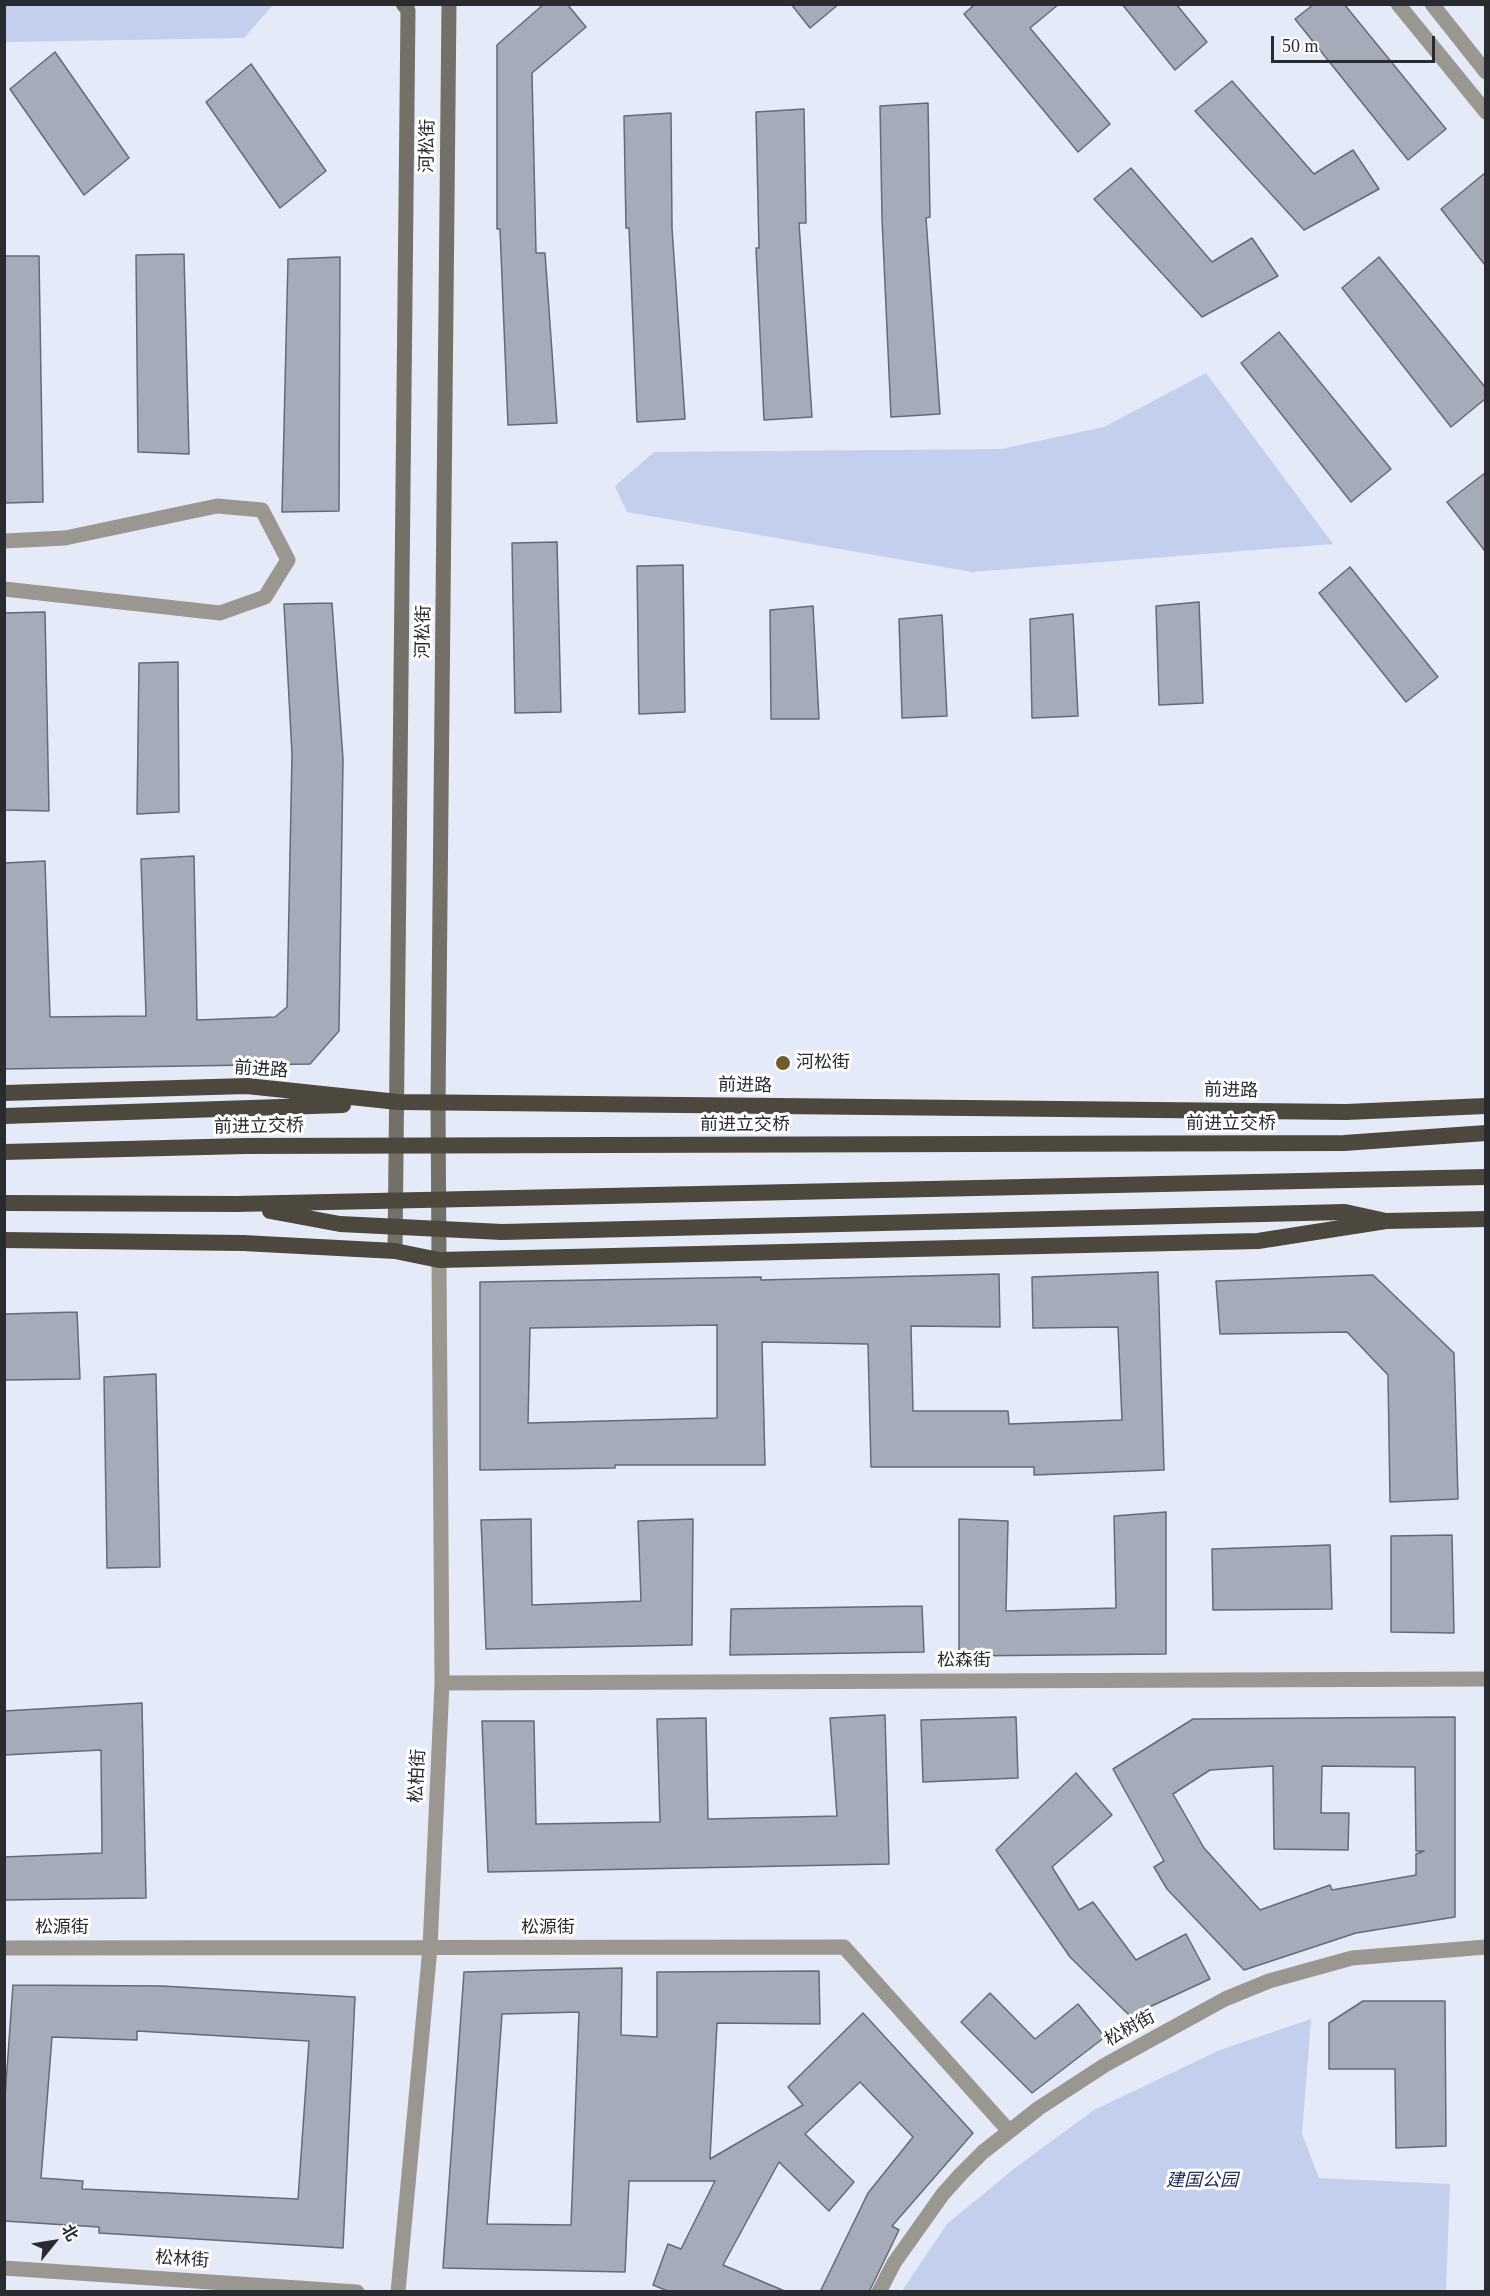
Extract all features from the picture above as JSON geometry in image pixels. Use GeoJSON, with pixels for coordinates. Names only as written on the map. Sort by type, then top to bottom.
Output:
{"type":"FeatureCollection","features":[{"type":"Feature","properties":{"kind":"highway","name":"前进路"},"geometry":{"type":"LineString","coordinates":[[4,1093],[247,1086],[398,1102],[438,1103],[1346,1112],[1485,1106]]}},
{"type":"Feature","properties":{"kind":"highway"},"geometry":{"type":"LineString","coordinates":[[4,1116],[398,1102]]}},
{"type":"Feature","properties":{"kind":"highway","name":"前进立交桥"},"geometry":{"type":"LineString","coordinates":[[4,1152],[258,1146],[1344,1143],[1485,1133]]}},
{"type":"Feature","properties":{"kind":"highway"},"geometry":{"type":"LineString","coordinates":[[4,1203],[236,1204],[1485,1178]]}},
{"type":"Feature","properties":{"kind":"highway"},"geometry":{"type":"LineString","coordinates":[[236,1204],[340,1224],[502,1232],[1345,1212],[1386,1221]]}},
{"type":"Feature","properties":{"kind":"highway"},"geometry":{"type":"LineString","coordinates":[[4,1240],[243,1243],[395,1251],[439,1260],[1258,1241],[1386,1221],[1485,1218]]}},
{"type":"Feature","properties":{"kind":"main road","name":"河松街"},"geometry":{"type":"LineString","coordinates":[[439,1260],[438,1103],[449,4]]}},
{"type":"Feature","properties":{"kind":"main road","name":"河松街"},"geometry":{"type":"LineString","coordinates":[[395,1251],[406,7]]}},
{"type":"Feature","properties":{"kind":"street"},"geometry":{"type":"LineString","coordinates":[[1398,4],[1485,112]]}},
{"type":"Feature","properties":{"kind":"street"},"geometry":{"type":"LineString","coordinates":[[1431,4],[1485,72]]}},
{"type":"Feature","properties":{"kind":"street"},"geometry":{"type":"LineString","coordinates":[[4,541],[64,538],[217,506],[262,510],[288,560],[265,597],[220,614],[4,589]]}},
{"type":"Feature","properties":{"kind":"street","name":"松柏街"},"geometry":{"type":"LineString","coordinates":[[398,2292],[430,1948],[442,1683],[439,1260]]}},
{"type":"Feature","properties":{"kind":"street","name":"松森街"},"geometry":{"type":"LineString","coordinates":[[442,1683],[1485,1679]]}},
{"type":"Feature","properties":{"kind":"street","name":"松源街"},"geometry":{"type":"LineString","coordinates":[[4,1948],[844,1947],[1010,2131]]}},
{"type":"Feature","properties":{"kind":"street","name":"松树街"},"geometry":{"type":"LineString","coordinates":[[879,2292],[894,2263],[943,2194],[983,2152],[1039,2108],[1105,2065],[1224,1999],[1269,1981],[1352,1958],[1485,1947]]}},
{"type":"Feature","properties":{"kind":"street","name":"松林街"},"geometry":{"type":"LineString","coordinates":[[4,2268],[357,2292]]}},
{"type":"Feature","properties":{"kind":"green space"},"geometry":{"type":"Polygon","coordinates":[[[4,5],[273,5],[244,38],[5,42],[4,5]]]}},
{"type":"Feature","properties":{"kind":"green space"},"geometry":{"type":"Polygon","coordinates":[[[1206,373],[1333,544],[972,572],[627,512],[615,486],[654,452],[1001,449],[1104,427],[1206,373]]]}},
{"type":"Feature","properties":{"kind":"green space","name":"建国公园"},"geometry":{"type":"Polygon","coordinates":[[[1311,2019],[1302,2134],[1319,2178],[1450,2184],[1446,2291],[902,2291],[947,2224],[1015,2168],[1094,2110],[1220,2050],[1311,2019]]]}},
{"type":"Feature","properties":{"kind":"building"},"geometry":{"type":"Polygon","coordinates":[[[544,4],[567,4],[586,27],[532,73],[536,253],[545,253],[557,423],[508,425],[500,229],[497,229],[497,45],[544,4]]]}},
{"type":"Feature","properties":{"kind":"building"},"geometry":{"type":"Polygon","coordinates":[[[791,4],[839,4],[810,28],[791,4]]]}},
{"type":"Feature","properties":{"kind":"building"},"geometry":{"type":"Polygon","coordinates":[[[975,4],[1059,4],[1030,28],[1110,124],[1078,152],[964,14],[975,4]]]}},
{"type":"Feature","properties":{"kind":"building"},"geometry":{"type":"Polygon","coordinates":[[[1122,4],[1176,4],[1207,42],[1175,70],[1122,4]]]}},
{"type":"Feature","properties":{"kind":"building"},"geometry":{"type":"Polygon","coordinates":[[[1314,4],[1344,4],[1446,129],[1408,160],[1295,19],[1314,4]]]}},
{"type":"Feature","properties":{"kind":"building"},"geometry":{"type":"Polygon","coordinates":[[[55,52],[129,158],[84,195],[10,89],[55,52]]]}},
{"type":"Feature","properties":{"kind":"building"},"geometry":{"type":"Polygon","coordinates":[[[251,64],[326,171],[280,208],[206,102],[251,64]]]}},
{"type":"Feature","properties":{"kind":"building"},"geometry":{"type":"Polygon","coordinates":[[[1232,81],[1314,174],[1353,150],[1379,189],[1304,230],[1195,111],[1232,81]]]}},
{"type":"Feature","properties":{"kind":"building"},"geometry":{"type":"Polygon","coordinates":[[[928,103],[930,217],[926,218],[940,414],[891,417],[882,218],[880,106],[928,103]]]}},
{"type":"Feature","properties":{"kind":"building"},"geometry":{"type":"Polygon","coordinates":[[[804,109],[806,223],[799,223],[812,417],[764,420],[756,248],[759,248],[756,112],[804,109]]]}},
{"type":"Feature","properties":{"kind":"building"},"geometry":{"type":"Polygon","coordinates":[[[671,113],[672,228],[685,419],[637,422],[629,228],[626,228],[624,116],[671,113]]]}},
{"type":"Feature","properties":{"kind":"building"},"geometry":{"type":"Polygon","coordinates":[[[1131,168],[1212,262],[1252,238],[1278,276],[1202,317],[1094,199],[1131,168]]]}},
{"type":"Feature","properties":{"kind":"building"},"geometry":{"type":"Polygon","coordinates":[[[1485,173],[1485,265],[1441,209],[1485,173]]]}},
{"type":"Feature","properties":{"kind":"building"},"geometry":{"type":"Polygon","coordinates":[[[184,254],[189,454],[138,452],[136,255],[184,254]]]}},
{"type":"Feature","properties":{"kind":"building"},"geometry":{"type":"Polygon","coordinates":[[[4,256],[39,256],[43,502],[4,503],[4,256]]]}},
{"type":"Feature","properties":{"kind":"building"},"geometry":{"type":"Polygon","coordinates":[[[340,257],[339,511],[282,512],[288,259],[340,257]]]}},
{"type":"Feature","properties":{"kind":"building"},"geometry":{"type":"Polygon","coordinates":[[[1379,257],[1485,387],[1485,399],[1451,427],[1342,288],[1379,257]]]}},
{"type":"Feature","properties":{"kind":"building"},"geometry":{"type":"Polygon","coordinates":[[[1279,332],[1391,469],[1351,502],[1241,363],[1279,332]]]}},
{"type":"Feature","properties":{"kind":"building"},"geometry":{"type":"Polygon","coordinates":[[[1485,473],[1485,551],[1447,502],[1485,473]]]}},
{"type":"Feature","properties":{"kind":"building"},"geometry":{"type":"Polygon","coordinates":[[[557,542],[561,712],[515,713],[512,543],[557,542]]]}},
{"type":"Feature","properties":{"kind":"building"},"geometry":{"type":"Polygon","coordinates":[[[683,565],[685,712],[639,714],[637,566],[683,565]]]}},
{"type":"Feature","properties":{"kind":"building"},"geometry":{"type":"Polygon","coordinates":[[[1350,567],[1438,677],[1406,702],[1319,593],[1350,567]]]}},
{"type":"Feature","properties":{"kind":"building"},"geometry":{"type":"Polygon","coordinates":[[[1199,602],[1203,703],[1159,705],[1156,606],[1199,602]]]}},
{"type":"Feature","properties":{"kind":"building"},"geometry":{"type":"Polygon","coordinates":[[[332,603],[343,759],[339,1031],[310,1064],[4,1069],[4,863],[45,861],[50,1017],[146,1016],[141,859],[194,856],[197,1020],[275,1017],[287,1007],[292,754],[284,604],[332,603]]]}},
{"type":"Feature","properties":{"kind":"building"},"geometry":{"type":"Polygon","coordinates":[[[813,606],[819,719],[771,719],[770,610],[813,606]]]}},
{"type":"Feature","properties":{"kind":"building"},"geometry":{"type":"Polygon","coordinates":[[[45,612],[49,811],[4,810],[4,613],[45,612]]]}},
{"type":"Feature","properties":{"kind":"building"},"geometry":{"type":"Polygon","coordinates":[[[1073,614],[1078,716],[1032,718],[1030,619],[1073,614]]]}},
{"type":"Feature","properties":{"kind":"building"},"geometry":{"type":"Polygon","coordinates":[[[942,615],[947,716],[902,718],[899,619],[942,615]]]}},
{"type":"Feature","properties":{"kind":"building"},"geometry":{"type":"Polygon","coordinates":[[[178,662],[179,812],[137,814],[139,663],[178,662]]]}},
{"type":"Feature","properties":{"kind":"building"},"geometry":{"type":"Polygon","coordinates":[[[1158,1272],[1164,1470],[1034,1475],[1034,1467],[871,1467],[868,1344],[762,1342],[765,1465],[615,1465],[615,1468],[480,1470],[480,1282],[761,1277],[761,1280],[999,1274],[1000,1327],[911,1326],[913,1411],[1008,1411],[1009,1424],[1122,1420],[1118,1327],[1033,1328],[1032,1277],[1158,1272]],[[717,1325],[530,1328],[528,1423],[717,1418],[717,1325]]]}},
{"type":"Feature","properties":{"kind":"building"},"geometry":{"type":"Polygon","coordinates":[[[1373,1275],[1454,1353],[1458,1499],[1390,1502],[1388,1375],[1347,1332],[1220,1334],[1216,1281],[1373,1275]]]}},
{"type":"Feature","properties":{"kind":"building"},"geometry":{"type":"Polygon","coordinates":[[[77,1312],[80,1379],[4,1380],[4,1314],[77,1312]]]}},
{"type":"Feature","properties":{"kind":"building"},"geometry":{"type":"Polygon","coordinates":[[[156,1374],[160,1567],[107,1568],[104,1377],[156,1374]]]}},
{"type":"Feature","properties":{"kind":"building"},"geometry":{"type":"Polygon","coordinates":[[[1166,1512],[1166,1654],[959,1656],[959,1519],[1008,1521],[1006,1611],[1116,1608],[1114,1516],[1166,1512]]]}},
{"type":"Feature","properties":{"kind":"building"},"geometry":{"type":"Polygon","coordinates":[[[531,1519],[532,1605],[641,1601],[638,1521],[693,1519],[692,1645],[486,1649],[481,1520],[531,1519]]]}},
{"type":"Feature","properties":{"kind":"building"},"geometry":{"type":"Polygon","coordinates":[[[1452,1535],[1454,1633],[1391,1632],[1391,1536],[1452,1535]]]}},
{"type":"Feature","properties":{"kind":"building"},"geometry":{"type":"Polygon","coordinates":[[[1330,1545],[1332,1609],[1213,1610],[1212,1549],[1330,1545]]]}},
{"type":"Feature","properties":{"kind":"building"},"geometry":{"type":"Polygon","coordinates":[[[922,1606],[924,1652],[730,1655],[731,1609],[922,1606]]]}},
{"type":"Feature","properties":{"kind":"building"},"geometry":{"type":"Polygon","coordinates":[[[142,1703],[146,1898],[4,1900],[4,1857],[102,1853],[101,1750],[4,1755],[4,1711],[142,1703]]]}},
{"type":"Feature","properties":{"kind":"building"},"geometry":{"type":"Polygon","coordinates":[[[885,1715],[889,1864],[488,1872],[482,1721],[534,1721],[536,1824],[660,1822],[657,1719],[706,1718],[708,1819],[837,1816],[830,1718],[885,1715]]]}},
{"type":"Feature","properties":{"kind":"building"},"geometry":{"type":"Polygon","coordinates":[[[1016,1717],[1018,1778],[923,1782],[921,1720],[1016,1717]]]}},
{"type":"Feature","properties":{"kind":"building"},"geometry":{"type":"Polygon","coordinates":[[[1455,1717],[1455,1917],[1356,1933],[1244,1970],[1167,1889],[1154,1867],[1164,1861],[1113,1769],[1193,1719],[1455,1717]],[[1273,1766],[1210,1770],[1173,1794],[1204,1848],[1260,1910],[1330,1885],[1332,1890],[1416,1875],[1416,1854],[1424,1851],[1416,1851],[1415,1767],[1322,1766],[1321,1813],[1349,1813],[1348,1850],[1274,1849],[1273,1766]]]}},
{"type":"Feature","properties":{"kind":"building"},"geometry":{"type":"Polygon","coordinates":[[[1076,1773],[1112,1815],[1052,1867],[1079,1910],[1093,1902],[1136,1960],[1186,1934],[1210,1979],[1130,2016],[1070,1957],[996,1850],[1076,1773]]]}},
{"type":"Feature","properties":{"kind":"building"},"geometry":{"type":"Polygon","coordinates":[[[622,1968],[621,2035],[657,2037],[657,1972],[819,1971],[820,2024],[717,2023],[710,2159],[803,2105],[788,2087],[863,2013],[973,2133],[892,2226],[899,2230],[869,2292],[820,2292],[868,2193],[913,2137],[860,2082],[805,2134],[854,2182],[829,2211],[779,2162],[723,2265],[787,2292],[670,2292],[653,2285],[668,2244],[681,2249],[715,2181],[629,2181],[625,2272],[443,2268],[464,1972],[622,1968]],[[579,2012],[502,2014],[487,2224],[571,2225],[579,2012]]]}},
{"type":"Feature","properties":{"kind":"building"},"geometry":{"type":"Polygon","coordinates":[[[13,1985],[162,1986],[355,1997],[343,2248],[99,2233],[99,2227],[4,2221],[4,2111],[13,1985]],[[137,2031],[137,2040],[52,2037],[41,2178],[83,2181],[82,2189],[298,2199],[309,2041],[137,2031]]]}},
{"type":"Feature","properties":{"kind":"building"},"geometry":{"type":"Polygon","coordinates":[[[990,1993],[1035,2039],[1078,2004],[1105,2037],[1032,2093],[961,2022],[990,1993]]]}},
{"type":"Feature","properties":{"kind":"building"},"geometry":{"type":"Polygon","coordinates":[[[1363,2001],[1445,2001],[1446,2146],[1396,2148],[1395,2069],[1329,2069],[1329,2023],[1363,2001]]]}},
{"type":"Feature","properties":{"kind":"place","name":"河松街"},"geometry":{"type":"Point","coordinates":[783,1063]}}]}
